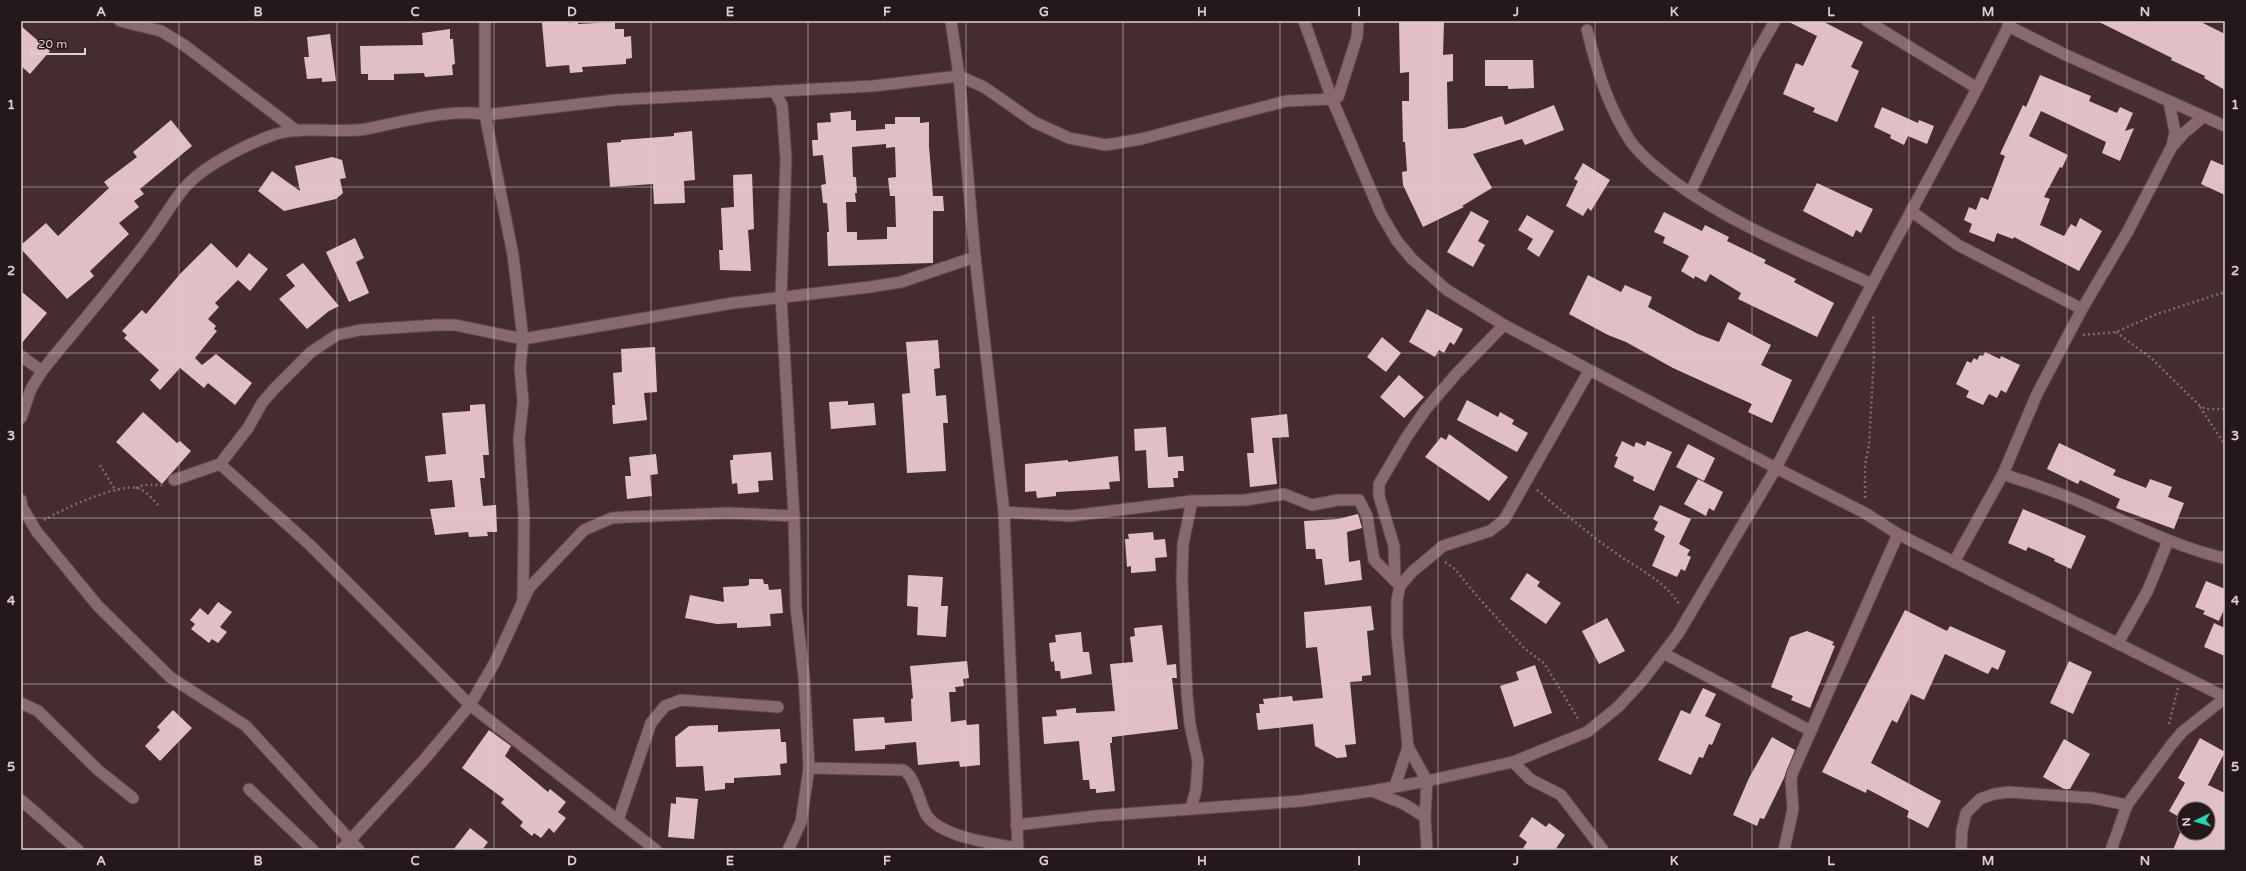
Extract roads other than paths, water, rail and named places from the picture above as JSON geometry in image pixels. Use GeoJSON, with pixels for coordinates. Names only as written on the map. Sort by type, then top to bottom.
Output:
{"type":"FeatureCollection","features":[{"type":"Feature","properties":{"kind":"street"},"geometry":{"type":"LineString","coordinates":[[120,21],[161,31],[184,45],[297,131]]}},
{"type":"Feature","properties":{"kind":"street"},"geometry":{"type":"LineString","coordinates":[[485,21],[485,116],[513,255],[523,338],[520,368],[523,402],[519,439],[524,516],[522,602]]}},
{"type":"Feature","properties":{"kind":"street"},"geometry":{"type":"LineString","coordinates":[[809,768],[903,770],[909,775],[927,816],[937,825],[967,837],[1018,849],[1004,512],[975,257],[959,76],[951,21]]}},
{"type":"Feature","properties":{"kind":"street"},"geometry":{"type":"LineString","coordinates":[[1304,21],[1381,214],[1397,241],[1412,259],[1448,290],[1504,325],[1589,371],[1865,513],[1898,534],[2182,674],[2225,697],[2182,732],[2127,805],[2111,850]]}},
{"type":"Feature","properties":{"kind":"street"},"geometry":{"type":"LineString","coordinates":[[1335,98],[1357,37],[1358,21]]}},
{"type":"Feature","properties":{"kind":"street"},"geometry":{"type":"LineString","coordinates":[[1690,193],[1755,56],[1775,21]]}},
{"type":"Feature","properties":{"kind":"street"},"geometry":{"type":"LineString","coordinates":[[1867,21],[1977,88]]}},
{"type":"Feature","properties":{"kind":"street"},"geometry":{"type":"LineString","coordinates":[[1016,825],[1192,808],[1301,802],[1372,791],[1427,781],[1514,762],[1587,732],[1618,707],[1665,654],[1688,618],[1776,468],[1977,88],[2009,24],[2068,56],[2225,126]]}},
{"type":"Feature","properties":{"kind":"street"},"geometry":{"type":"LineString","coordinates":[[1587,30],[1602,87],[1632,142],[1663,173],[1690,193],[1729,217],[1872,284]]}},
{"type":"Feature","properties":{"kind":"street"},"geometry":{"type":"LineString","coordinates":[[21,418],[31,389],[42,371],[151,237],[188,184],[205,170],[239,150],[273,135],[324,129],[349,132],[453,114],[476,113],[485,116],[615,100],[774,90],[873,86],[959,76],[984,87],[1034,122],[1069,138],[1106,144],[1142,139],[1286,101],[1335,98]]}},
{"type":"Feature","properties":{"kind":"street"},"geometry":{"type":"LineString","coordinates":[[774,90],[782,104],[786,159],[781,296],[794,516],[796,607],[804,677],[809,768],[801,822],[788,850]]}},
{"type":"Feature","properties":{"kind":"street"},"geometry":{"type":"LineString","coordinates":[[2169,102],[2175,132],[2172,148]]}},
{"type":"Feature","properties":{"kind":"street"},"geometry":{"type":"LineString","coordinates":[[1954,562],[2003,474],[2037,394],[2082,309],[2128,231],[2172,148],[2184,133],[2203,117]]}},
{"type":"Feature","properties":{"kind":"street"},"geometry":{"type":"LineString","coordinates":[[1911,211],[1958,245],[2082,309]]}},
{"type":"Feature","properties":{"kind":"street"},"geometry":{"type":"LineString","coordinates":[[174,480],[220,464],[248,428],[262,403],[274,389],[311,352],[337,335],[360,330],[438,324],[470,328],[523,338],[781,296],[870,287],[902,282],[975,257]]}},
{"type":"Feature","properties":{"kind":"street"},"geometry":{"type":"LineString","coordinates":[[1427,850],[1425,817],[1427,781],[1408,747],[1397,635],[1398,584],[1394,546],[1380,496],[1379,484],[1406,438],[1426,409],[1456,373],[1504,325]]}},
{"type":"Feature","properties":{"kind":"street"},"geometry":{"type":"LineString","coordinates":[[21,356],[42,371]]}},
{"type":"Feature","properties":{"kind":"street"},"geometry":{"type":"LineString","coordinates":[[1398,584],[1430,556],[1450,543],[1490,531],[1504,520],[1589,371]]}},
{"type":"Feature","properties":{"kind":"street"},"geometry":{"type":"LineString","coordinates":[[220,464],[311,546],[470,705],[656,850]]}},
{"type":"Feature","properties":{"kind":"street"},"geometry":{"type":"LineString","coordinates":[[2003,474],[2064,495],[2168,541],[2214,556],[2223,558],[2225,556]]}},
{"type":"Feature","properties":{"kind":"street"},"geometry":{"type":"LineString","coordinates":[[1004,512],[1070,516],[1192,501],[1245,500],[1284,494],[1312,505],[1338,500],[1359,500],[1367,516],[1374,560],[1398,584]]}},
{"type":"Feature","properties":{"kind":"street"},"geometry":{"type":"LineString","coordinates":[[21,500],[22,507],[34,526],[58,558],[98,606],[170,677],[246,726],[359,850]]}},
{"type":"Feature","properties":{"kind":"street"},"geometry":{"type":"LineString","coordinates":[[1192,501],[1183,544],[1182,579],[1187,695],[1190,725],[1198,761],[1196,790],[1192,808]]}},
{"type":"Feature","properties":{"kind":"street"},"geometry":{"type":"LineString","coordinates":[[341,850],[423,761],[470,705],[495,662],[522,602],[530,588],[573,540],[584,530],[607,520],[628,517],[729,513],[794,516]]}},
{"type":"Feature","properties":{"kind":"street"},"geometry":{"type":"LineString","coordinates":[[1784,850],[1793,809],[1792,774],[1898,534]]}},
{"type":"Feature","properties":{"kind":"street"},"geometry":{"type":"LineString","coordinates":[[2118,643],[2148,590],[2168,541]]}},
{"type":"Feature","properties":{"kind":"street"},"geometry":{"type":"LineString","coordinates":[[1665,654],[1812,731]]}},
{"type":"Feature","properties":{"kind":"street"},"geometry":{"type":"LineString","coordinates":[[618,820],[650,723],[665,706],[681,700],[778,707]]}},
{"type":"Feature","properties":{"kind":"street"},"geometry":{"type":"LineString","coordinates":[[21,703],[38,711],[93,766],[133,798]]}},
{"type":"Feature","properties":{"kind":"street"},"geometry":{"type":"LineString","coordinates":[[1395,786],[1408,747]]}},
{"type":"Feature","properties":{"kind":"street"},"geometry":{"type":"LineString","coordinates":[[1514,762],[1530,778],[1561,795],[1603,850]]}},
{"type":"Feature","properties":{"kind":"street"},"geometry":{"type":"LineString","coordinates":[[249,788],[314,850]]}},
{"type":"Feature","properties":{"kind":"street"},"geometry":{"type":"LineString","coordinates":[[1372,791],[1404,804],[1425,817]]}},
{"type":"Feature","properties":{"kind":"street"},"geometry":{"type":"LineString","coordinates":[[1962,850],[1962,830],[1966,813],[1980,799],[1994,794],[2009,792],[2086,797],[2127,805]]}},
{"type":"Feature","properties":{"kind":"street"},"geometry":{"type":"LineString","coordinates":[[21,800],[78,850]]}}]}
